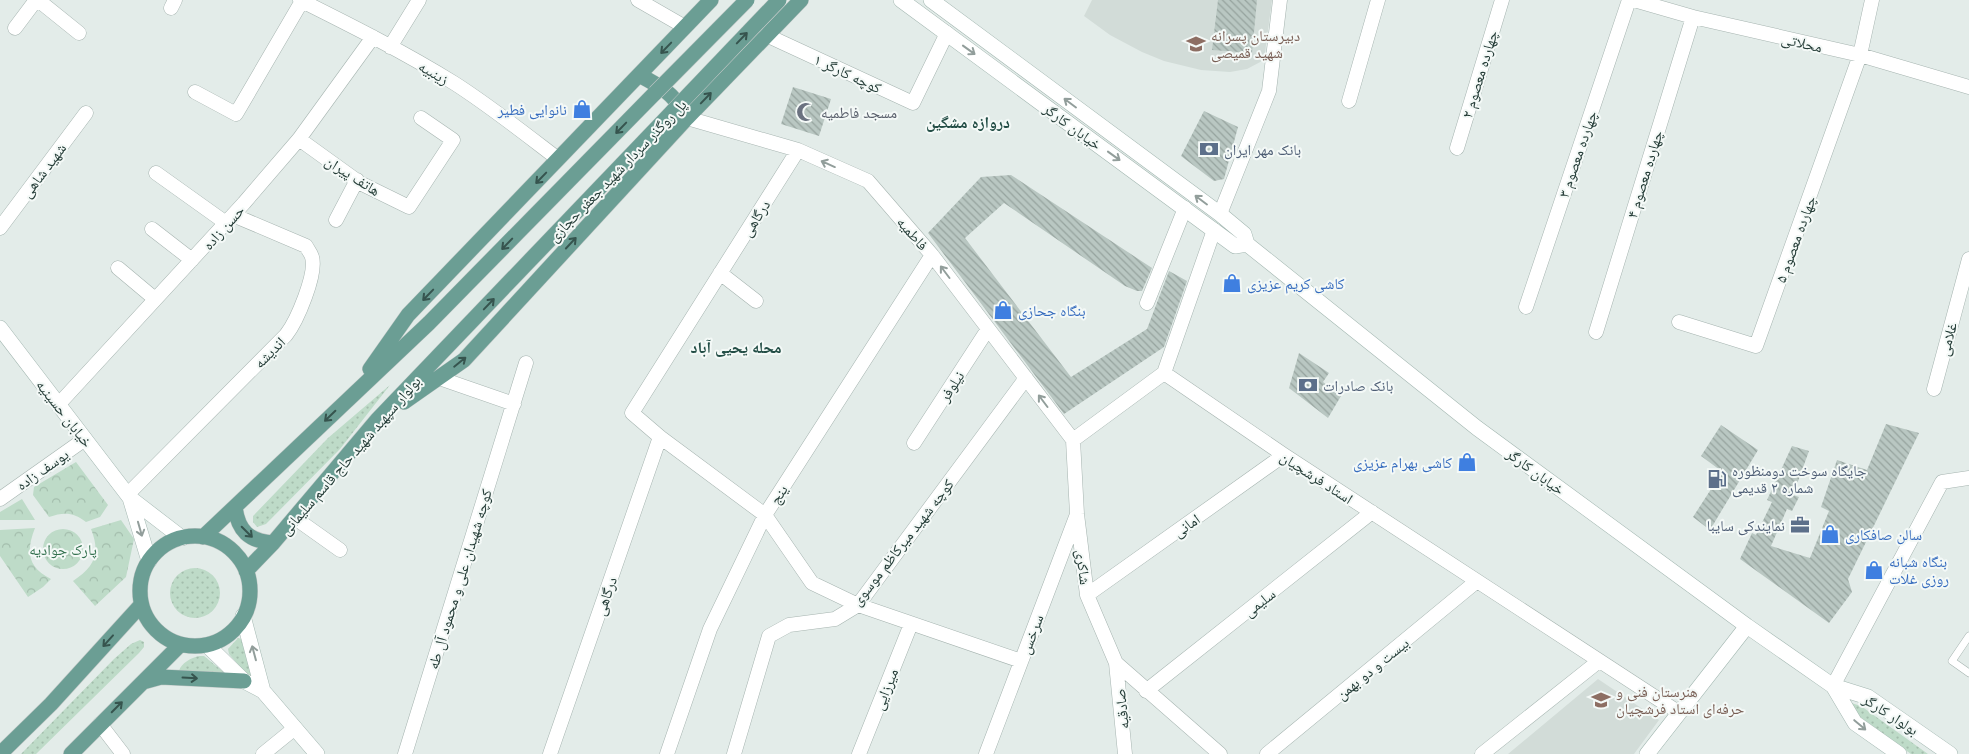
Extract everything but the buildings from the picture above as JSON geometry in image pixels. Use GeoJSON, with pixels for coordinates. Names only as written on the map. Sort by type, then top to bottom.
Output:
{"type":"FeatureCollection","features":[{"type":"Feature","properties":{"kind":"main road","name":"پل روگذر سردار شهید جعفر حجازی"},"geometry":{"type":"LineString","coordinates":[[351,396],[429,323],[747,0]]}},
{"type":"Feature","properties":{"kind":"main road","name":"پل روگذر سردار شهید جعفر حجازی"},"geometry":{"type":"LineString","coordinates":[[455,340],[779,0]]}},
{"type":"Feature","properties":{"kind":"main road"},"geometry":{"type":"LineString","coordinates":[[378,420],[464,360],[687,118],[801,0]]}},
{"type":"Feature","properties":{"kind":"main road","name":"خیابان کارگر"},"geometry":{"type":"LineString","coordinates":[[901,0],[1234,246],[1247,244]]}},
{"type":"Feature","properties":{"kind":"main road","name":"خیابان کارگر"},"geometry":{"type":"LineString","coordinates":[[931,0],[1220,214],[1244,234],[1247,244],[1478,428],[1747,626],[1833,686]]}},
{"type":"Feature","properties":{"kind":"main road"},"geometry":{"type":"LineString","coordinates":[[203,537],[351,396],[408,315],[709,1]]}},
{"type":"Feature","properties":{"kind":"main road"},"geometry":{"type":"LineString","coordinates":[[640,75],[665,89],[678,101],[687,118]]}},
{"type":"Feature","properties":{"kind":"main road","name":"خیابان حسینیه"},"geometry":{"type":"LineString","coordinates":[[0,328],[129,496]]}},
{"type":"Feature","properties":{"kind":"main road","name":"بولوار سپهبد شهید حاج قاسم سلیمانی"},"geometry":{"type":"LineString","coordinates":[[246,571],[274,543],[378,420],[455,340]]}},
{"type":"Feature","properties":{"kind":"main road"},"geometry":{"type":"LineString","coordinates":[[129,496],[182,538]]}},
{"type":"Feature","properties":{"kind":"main road"},"geometry":{"type":"LineString","coordinates":[[129,496],[149,561]]}},
{"type":"Feature","properties":{"kind":"main road"},"geometry":{"type":"LineString","coordinates":[[235,507],[237,520],[247,535],[259,542],[274,543]]}},
{"type":"Feature","properties":{"kind":"main road"},"geometry":{"type":"LineString","coordinates":[[203,537],[221,543],[236,555],[246,571],[250,598],[244,616],[231,633],[207,645],[180,644],[167,639],[156,630],[147,618],[141,605],[142,575],[149,561],[169,543],[182,538],[203,537]]}},
{"type":"Feature","properties":{"kind":"main road"},"geometry":{"type":"LineString","coordinates":[[0,754],[51,704],[141,605]]}},
{"type":"Feature","properties":{"kind":"main road"},"geometry":{"type":"LineString","coordinates":[[244,616],[263,691]]}},
{"type":"Feature","properties":{"kind":"main road"},"geometry":{"type":"LineString","coordinates":[[1647,754],[1747,626]]}},
{"type":"Feature","properties":{"kind":"main road"},"geometry":{"type":"LineString","coordinates":[[71,754],[180,644]]}},
{"type":"Feature","properties":{"kind":"main road"},"geometry":{"type":"LineString","coordinates":[[207,645],[244,681],[263,691],[317,754]]}},
{"type":"Feature","properties":{"kind":"main road"},"geometry":{"type":"LineString","coordinates":[[142,682],[161,677],[244,681]]}},
{"type":"Feature","properties":{"kind":"main road","name":"بولوار کارگر"},"geometry":{"type":"LineString","coordinates":[[1833,686],[1855,723],[1899,754]]}},
{"type":"Feature","properties":{"kind":"main road","name":"بولوار کارگر"},"geometry":{"type":"LineString","coordinates":[[1833,686],[1868,697],[1950,754]]}},
{"type":"Feature","properties":{"kind":"street"},"geometry":{"type":"LineString","coordinates":[[15,28],[37,0],[79,33]]}},
{"type":"Feature","properties":{"kind":"street"},"geometry":{"type":"LineString","coordinates":[[390,47],[419,0]]}},
{"type":"Feature","properties":{"kind":"street"},"geometry":{"type":"LineString","coordinates":[[638,0],[685,27]]}},
{"type":"Feature","properties":{"kind":"street"},"geometry":{"type":"LineString","coordinates":[[1220,214],[1269,91],[1280,0]]}},
{"type":"Feature","properties":{"kind":"street"},"geometry":{"type":"LineString","coordinates":[[1349,101],[1378,0]]}},
{"type":"Feature","properties":{"kind":"street","name":"چهارده معصوم ۲"},"geometry":{"type":"LineString","coordinates":[[1457,148],[1502,0]]}},
{"type":"Feature","properties":{"kind":"street","name":"چهارده معصوم ۳"},"geometry":{"type":"LineString","coordinates":[[1526,308],[1629,0]]}},
{"type":"Feature","properties":{"kind":"street","name":"محلاتی"},"geometry":{"type":"LineString","coordinates":[[1634,0],[1692,17],[1860,55],[1969,87]]}},
{"type":"Feature","properties":{"kind":"street"},"geometry":{"type":"LineString","coordinates":[[1860,55],[1872,0]]}},
{"type":"Feature","properties":{"kind":"street"},"geometry":{"type":"LineString","coordinates":[[194,92],[236,114],[301,1]]}},
{"type":"Feature","properties":{"kind":"street","name":"زینبیه"},"geometry":{"type":"LineString","coordinates":[[301,1],[373,37],[453,83],[496,112],[558,159]]}},
{"type":"Feature","properties":{"kind":"street","name":"چهارده معصوم ۴"},"geometry":{"type":"LineString","coordinates":[[1596,332],[1692,17]]}},
{"type":"Feature","properties":{"kind":"street","name":"کوچه کارگر ۱"},"geometry":{"type":"LineString","coordinates":[[766,35],[913,103],[947,33]]}},
{"type":"Feature","properties":{"kind":"street","name":"حسن زاده"},"geometry":{"type":"LineString","coordinates":[[58,405],[230,219],[299,139],[373,37]]}},
{"type":"Feature","properties":{"kind":"street","name":"چهارده معصوم ۵"},"geometry":{"type":"LineString","coordinates":[[1679,322],[1756,346],[1860,55]]}},
{"type":"Feature","properties":{"kind":"street","name":"شهید شاهی"},"geometry":{"type":"LineString","coordinates":[[0,228],[86,113]]}},
{"type":"Feature","properties":{"kind":"street","name":"هاتف پیران"},"geometry":{"type":"LineString","coordinates":[[299,139],[357,180],[409,207],[453,140],[421,118]]}},
{"type":"Feature","properties":{"kind":"street","name":"فاطمیه"},"geometry":{"type":"LineString","coordinates":[[687,118],[798,150],[868,181],[932,255],[1073,440]]}},
{"type":"Feature","properties":{"kind":"street","name":"درگاهی"},"geometry":{"type":"LineString","coordinates":[[550,754],[660,437],[632,413],[798,150]]}},
{"type":"Feature","properties":{"kind":"street"},"geometry":{"type":"LineString","coordinates":[[156,173],[230,219]]}},
{"type":"Feature","properties":{"kind":"street"},"geometry":{"type":"LineString","coordinates":[[336,220],[357,180]]}},
{"type":"Feature","properties":{"kind":"street"},"geometry":{"type":"LineString","coordinates":[[1147,303],[1185,208]]}},
{"type":"Feature","properties":{"kind":"street","name":"اندیشه"},"geometry":{"type":"LineString","coordinates":[[129,496],[286,335],[293,326],[297,316],[312,271],[312,257],[306,246],[230,219]]}},
{"type":"Feature","properties":{"kind":"street"},"geometry":{"type":"LineString","coordinates":[[152,229],[192,260]]}},
{"type":"Feature","properties":{"kind":"street"},"geometry":{"type":"LineString","coordinates":[[1073,440],[1164,373],[1214,230]]}},
{"type":"Feature","properties":{"kind":"street","name":"ینج"},"geometry":{"type":"LineString","coordinates":[[666,754],[710,629],[765,515],[932,255]]}},
{"type":"Feature","properties":{"kind":"street","name":"غلامی"},"geometry":{"type":"LineString","coordinates":[[1934,389],[1969,259]]}},
{"type":"Feature","properties":{"kind":"street"},"geometry":{"type":"LineString","coordinates":[[118,268],[155,299]]}},
{"type":"Feature","properties":{"kind":"street"},"geometry":{"type":"LineString","coordinates":[[720,273],[756,301]]}},
{"type":"Feature","properties":{"kind":"street","name":"نیلوفر"},"geometry":{"type":"LineString","coordinates":[[914,443],[988,329]]}},
{"type":"Feature","properties":{"kind":"street","name":"کوچه شهیدان علی و محمود آل طه"},"geometry":{"type":"LineString","coordinates":[[404,754],[526,363]]}},
{"type":"Feature","properties":{"kind":"street","name":"استاد فرشچیان"},"geometry":{"type":"LineString","coordinates":[[1164,373],[1284,455],[1678,712]]}},
{"type":"Feature","properties":{"kind":"street"},"geometry":{"type":"LineString","coordinates":[[439,378],[514,404]]}},
{"type":"Feature","properties":{"kind":"street","name":"کوچه شهید میرکاظم موسوی"},"geometry":{"type":"LineString","coordinates":[[734,754],[769,636],[789,625],[835,619],[858,605],[1026,378]]}},
{"type":"Feature","properties":{"kind":"street"},"geometry":{"type":"LineString","coordinates":[[660,437],[765,515],[812,583],[858,605],[1020,661]]}},
{"type":"Feature","properties":{"kind":"street","name":"یوسف زاده"},"geometry":{"type":"LineString","coordinates":[[0,499],[85,439]]}},
{"type":"Feature","properties":{"kind":"street","name":"شاکری"},"geometry":{"type":"LineString","coordinates":[[1073,440],[1077,514],[1087,595],[1116,663],[1220,754]]}},
{"type":"Feature","properties":{"kind":"street","name":"امانی"},"geometry":{"type":"LineString","coordinates":[[1087,595],[1284,455]]}},
{"type":"Feature","properties":{"kind":"street"},"geometry":{"type":"LineString","coordinates":[[1833,686],[1942,482],[1969,478]]}},
{"type":"Feature","properties":{"kind":"street","name":"سلیمی"},"geometry":{"type":"LineString","coordinates":[[1146,691],[1372,512]]}},
{"type":"Feature","properties":{"kind":"street","name":"سرخس"},"geometry":{"type":"LineString","coordinates":[[986,754],[1077,514]]}},
{"type":"Feature","properties":{"kind":"street"},"geometry":{"type":"LineString","coordinates":[[295,518],[340,550]]}},
{"type":"Feature","properties":{"kind":"street","name":"بیست و دو بهمن"},"geometry":{"type":"LineString","coordinates":[[1267,754],[1478,581]]}},
{"type":"Feature","properties":{"kind":"street","name":"میرزایی"},"geometry":{"type":"LineString","coordinates":[[859,754],[911,624]]}},
{"type":"Feature","properties":{"kind":"street"},"geometry":{"type":"LineString","coordinates":[[1482,754],[1599,660]]}},
{"type":"Feature","properties":{"kind":"street","name":"صادقیه"},"geometry":{"type":"LineString","coordinates":[[1116,663],[1125,754]]}},
{"type":"Feature","properties":{"kind":"street"},"geometry":{"type":"LineString","coordinates":[[100,724],[123,754]]}},
{"type":"Feature","properties":{"kind":"street"},"geometry":{"type":"LineString","coordinates":[[263,754],[295,728]]}},
{"type":"Feature","properties":{"kind":"lane"},"geometry":{"type":"LineString","coordinates":[[1969,636],[1952,661],[1969,673]]}},
{"type":"Feature","properties":{"kind":"shaded area","name":"دبیرستان پسرانه شهید قمیصی"},"geometry":{"type":"Polygon","coordinates":[[[1092,0],[1272,0],[1264,60],[1247,69],[1230,72],[1201,70],[1164,61],[1110,35],[1084,16],[1092,0]]]}},
{"type":"Feature","properties":{"kind":"shaded area","name":"هنرستان فنی و حرفه‌ای استاد فرشچیان"},"geometry":{"type":"Polygon","coordinates":[[[1598,679],[1659,720],[1634,754],[1508,754],[1598,679]]]}},
{"type":"Feature","properties":{"kind":"green space"},"geometry":{"type":"Polygon","coordinates":[[[390,385],[340,449],[266,524],[257,527],[253,522],[253,516],[328,438],[390,385]]]}},
{"type":"Feature","properties":{"kind":"green space"},"geometry":{"type":"Polygon","coordinates":[[[76,462],[108,505],[100,517],[86,522],[77,516],[68,514],[49,517],[33,495],[34,487],[76,462]]]}},
{"type":"Feature","properties":{"kind":"green space"},"geometry":{"type":"Polygon","coordinates":[[[22,499],[35,520],[0,520],[0,512],[22,499]]]}},
{"type":"Feature","properties":{"kind":"green space"},"geometry":{"type":"Polygon","coordinates":[[[121,520],[134,539],[126,577],[95,606],[73,581],[91,565],[94,559],[95,546],[91,529],[121,520]]]}},
{"type":"Feature","properties":{"kind":"green space"},"geometry":{"type":"Polygon","coordinates":[[[35,528],[30,544],[31,558],[37,569],[51,579],[28,597],[0,556],[0,530],[35,528]]]}},
{"type":"Feature","properties":{"kind":"green space","name":"پارک جوادیه"},"geometry":{"type":"Polygon","coordinates":[[[67,529],[74,532],[80,538],[83,549],[82,557],[74,566],[67,569],[59,569],[52,566],[44,557],[43,545],[46,538],[55,530],[67,529]]]}},
{"type":"Feature","properties":{"kind":"green space"},"geometry":{"type":"Polygon","coordinates":[[[190,568],[200,568],[213,575],[220,588],[220,598],[213,611],[200,618],[190,618],[181,614],[174,607],[170,598],[170,588],[174,579],[181,572],[190,568]]]}},
{"type":"Feature","properties":{"kind":"green space"},"geometry":{"type":"Polygon","coordinates":[[[238,638],[242,639],[255,677],[251,679],[229,654],[228,649],[238,638]]]}},
{"type":"Feature","properties":{"kind":"green space"},"geometry":{"type":"Polygon","coordinates":[[[140,640],[144,642],[144,647],[139,653],[36,754],[21,754],[114,659],[131,644],[140,640]]]}},
{"type":"Feature","properties":{"kind":"green space"},"geometry":{"type":"Polygon","coordinates":[[[204,656],[226,674],[179,671],[187,661],[204,656]]]}},
{"type":"Feature","properties":{"kind":"green space"},"geometry":{"type":"Polygon","coordinates":[[[1851,703],[1861,706],[1928,754],[1911,754],[1856,714],[1851,703]]]}},
{"type":"Feature","properties":{"kind":"place","name":"دبیرستان پسرانه شهید قمیصی"},"geometry":{"type":"Point","coordinates":[1196,44]}},
{"type":"Feature","properties":{"kind":"place","name":"نانوایی فطیر"},"geometry":{"type":"Point","coordinates":[582,109]}},
{"type":"Feature","properties":{"kind":"place","name":"مسجد فاطمیه"},"geometry":{"type":"Point","coordinates":[806,112]}},
{"type":"Feature","properties":{"kind":"place","name":"بانک مهر ایران"},"geometry":{"type":"Point","coordinates":[1209,149]}},
{"type":"Feature","properties":{"kind":"place","name":"کاشی کریم عزیزی"},"geometry":{"type":"Point","coordinates":[1232,283]}},
{"type":"Feature","properties":{"kind":"place","name":"بنگاه جحازی"},"geometry":{"type":"Point","coordinates":[1003,310]}},
{"type":"Feature","properties":{"kind":"place","name":"بانک صادرات"},"geometry":{"type":"Point","coordinates":[1308,385]}},
{"type":"Feature","properties":{"kind":"place","name":"کاشی بهرام عزیزی"},"geometry":{"type":"Point","coordinates":[1467,462]}},
{"type":"Feature","properties":{"kind":"place","name":"جایگاه سوخت دومنظوره شماره ۲ قدیمی"},"geometry":{"type":"Point","coordinates":[1717,479]}},
{"type":"Feature","properties":{"kind":"place","name":"نمايندكى سايبا"},"geometry":{"type":"Point","coordinates":[1800,525]}},
{"type":"Feature","properties":{"kind":"place","name":"سالن صافكارى"},"geometry":{"type":"Point","coordinates":[1830,534]}},
{"type":"Feature","properties":{"kind":"place","name":"بنگاه شبانه روزی غلات"},"geometry":{"type":"Point","coordinates":[1874,570]}},
{"type":"Feature","properties":{"kind":"place","name":"هنرستان فنی و حرفه‌ای استاد فرشچیان"},"geometry":{"type":"Point","coordinates":[1601,700]}},
{"type":"Feature","properties":{"kind":"district","name":"دروازه مشگین"},"geometry":{"type":"Point","coordinates":[968,122]}},
{"type":"Feature","properties":{"kind":"district","name":"محله یحیی آباد"},"geometry":{"type":"Point","coordinates":[736,347]}}]}
